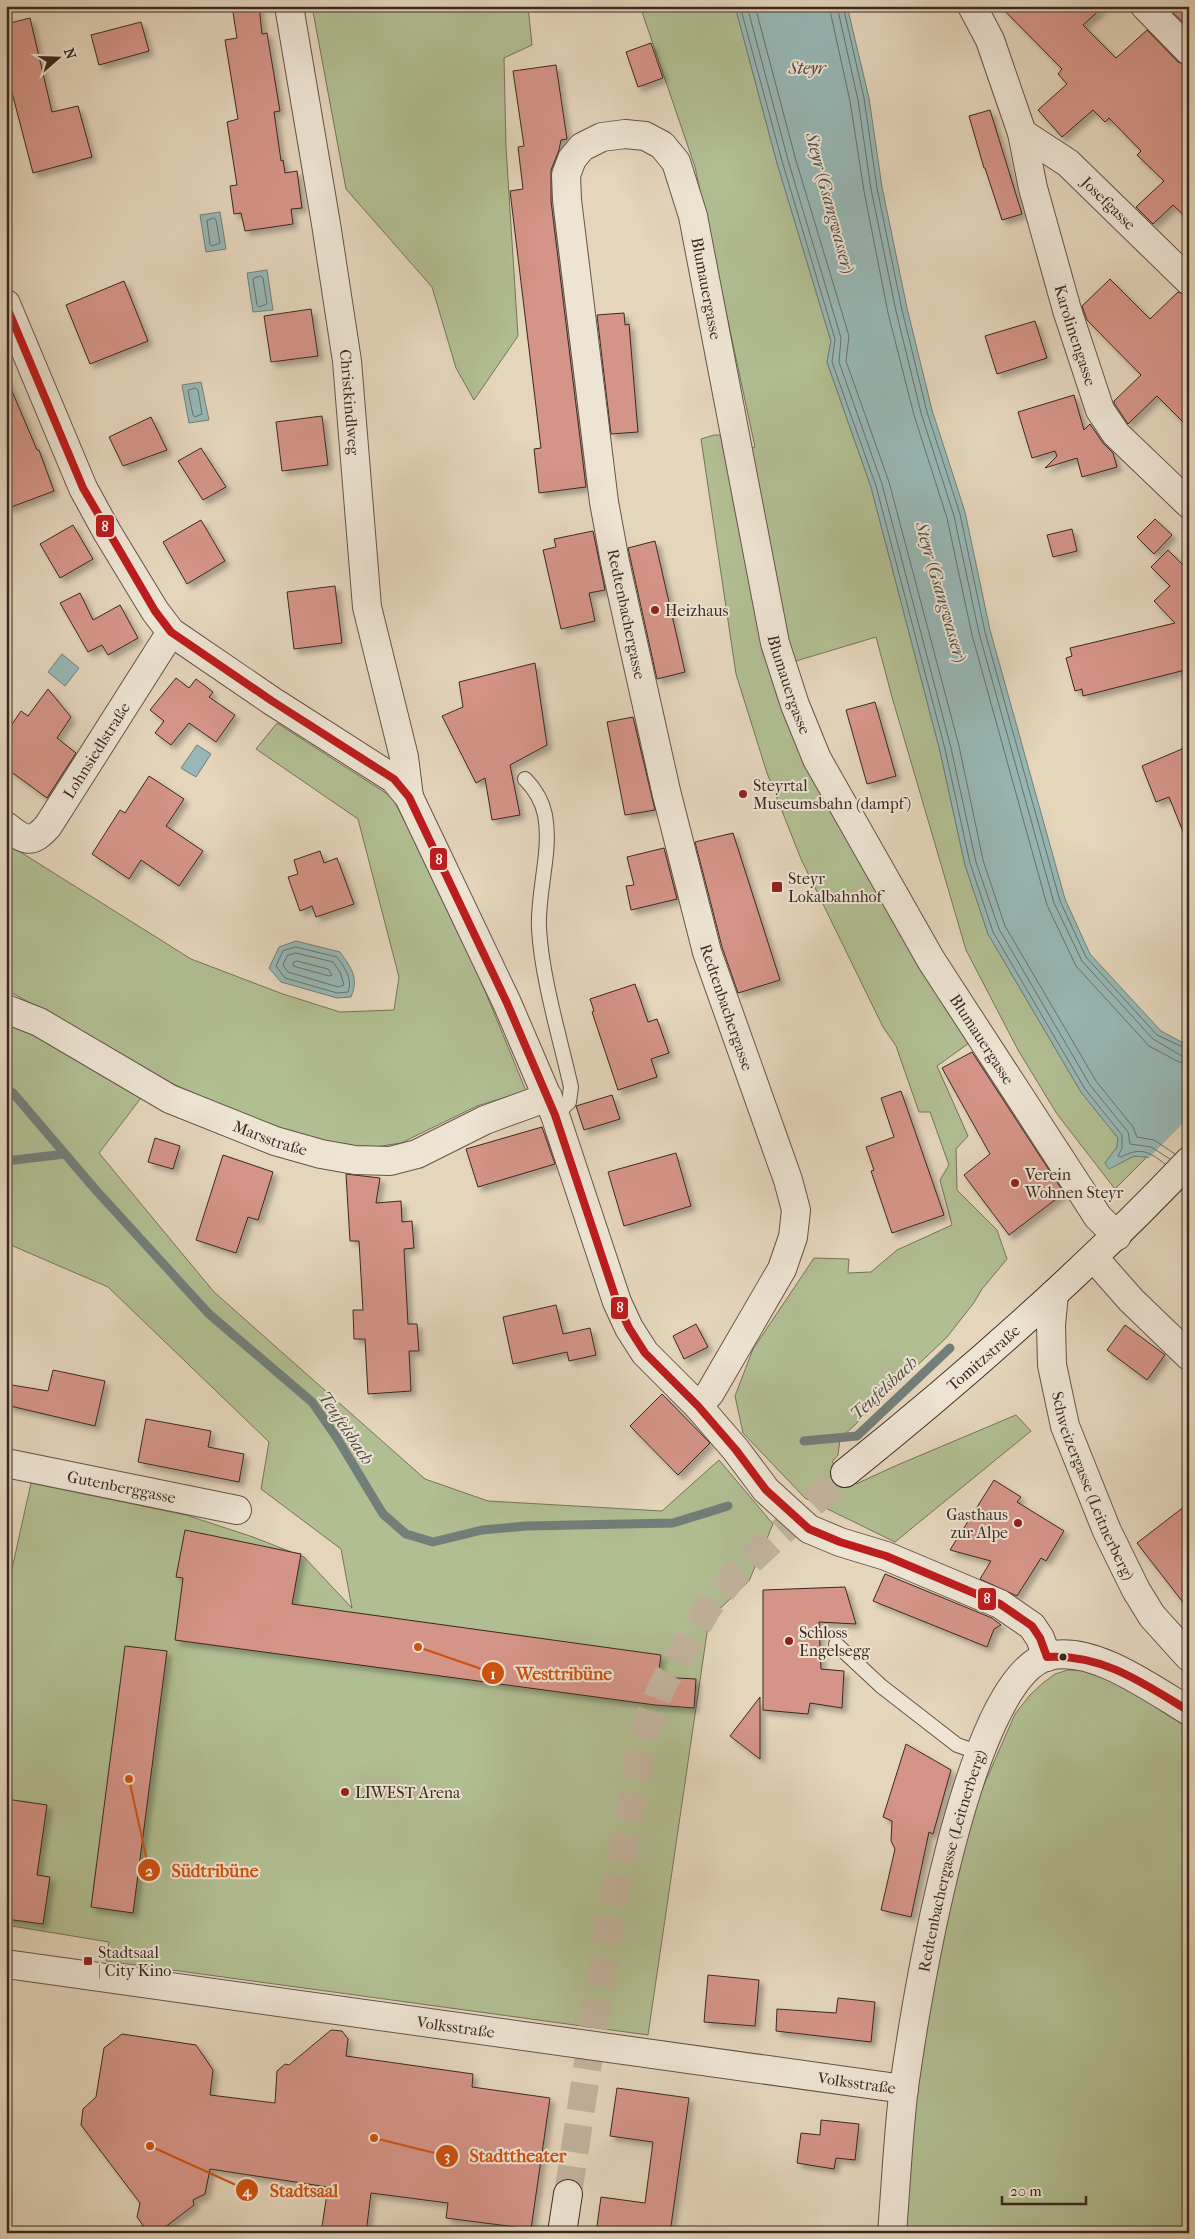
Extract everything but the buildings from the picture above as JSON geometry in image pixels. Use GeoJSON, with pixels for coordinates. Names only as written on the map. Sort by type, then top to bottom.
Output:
{"type":"FeatureCollection","features":[{"type":"Feature","properties":{"kind":"street","name":"Christkindlweg"},"geometry":{"type":"LineString","coordinates":[[290,6],[347,361],[367,607],[404,757],[409,797]]}},
{"type":"Feature","properties":{"kind":"street","name":"Karolinengasse"},"geometry":{"type":"LineString","coordinates":[[972,6],[990,40],[1022,133],[1033,188],[1067,310],[1100,410],[1116,434],[1189,504]]}},
{"type":"Feature","properties":{"kind":"street"},"geometry":{"type":"LineString","coordinates":[[1145,6],[1189,51]]}},
{"type":"Feature","properties":{"kind":"street","name":"Josefgasse"},"geometry":{"type":"LineString","coordinates":[[1022,133],[1068,163],[1189,281]]}},
{"type":"Feature","properties":{"kind":"street","name":"Blumauergasse"},"geometry":{"type":"LineString","coordinates":[[582,146],[602,138],[625,134],[645,136],[662,145],[676,162],[686,186],[697,235],[775,643],[806,732],[822,767],[931,960],[1098,1217],[1116,1236]]}},
{"type":"Feature","properties":{"kind":"street","name":"Redtenbachergasse"},"geometry":{"type":"LineString","coordinates":[[582,146],[572,159],[566,175],[567,200],[604,502],[615,562],[668,799],[705,943],[733,1028],[788,1180],[796,1210],[793,1238],[782,1269],[710,1393],[698,1406]]}},
{"type":"Feature","properties":{"kind":"street"},"geometry":{"type":"LineString","coordinates":[[6,304],[83,488],[107,532],[155,611],[171,632],[263,696],[394,779],[409,797],[507,1003],[552,1106],[617,1302],[629,1328],[645,1353],[698,1406],[736,1450],[766,1490],[809,1529],[840,1542],[886,1556],[1000,1604],[1032,1626],[1040,1638],[1047,1656],[1063,1654],[1080,1656],[1102,1663],[1136,1679],[1189,1711]]}},
{"type":"Feature","properties":{"kind":"street","name":"Lohnsiedlstraße"},"geometry":{"type":"LineString","coordinates":[[6,826],[20,836],[30,840],[38,838],[48,826],[171,632]]}},
{"type":"Feature","properties":{"kind":"street","name":"Marsstraße"},"geometry":{"type":"LineString","coordinates":[[6,1009],[39,1022],[170,1099],[275,1141],[321,1154],[355,1160],[390,1161],[418,1154],[485,1120],[552,1106]]}},
{"type":"Feature","properties":{"kind":"street","name":"Tomitzstraße"},"geometry":{"type":"LineString","coordinates":[[845,1473],[943,1393],[1094,1258],[1189,1161]]}},
{"type":"Feature","properties":{"kind":"street"},"geometry":{"type":"LineString","coordinates":[[1094,1258],[1132,1300],[1189,1356]]}},
{"type":"Feature","properties":{"kind":"street","name":"Schweizergasse (Leitnerberg)"},"geometry":{"type":"LineString","coordinates":[[1054,1294],[1051,1325],[1052,1365],[1065,1426],[1107,1531],[1136,1590],[1152,1616],[1189,1657]]}},
{"type":"Feature","properties":{"kind":"street","name":"Gutenberggasse"},"geometry":{"type":"LineString","coordinates":[[6,1463],[237,1510]]}},
{"type":"Feature","properties":{"kind":"street","name":"Redtenbachergasse (Leitnerberg)"},"geometry":{"type":"LineString","coordinates":[[904,2089],[920,1985],[940,1889],[960,1814],[980,1754],[1014,1683],[1034,1662],[1047,1656]]}},
{"type":"Feature","properties":{"kind":"street","name":"Volksstraße"},"geometry":{"type":"LineString","coordinates":[[6,1964],[904,2089]]}},
{"type":"Feature","properties":{"kind":"street"},"geometry":{"type":"LineString","coordinates":[[892,2233],[904,2089]]}},
{"type":"Feature","properties":{"kind":"street"},"geometry":{"type":"LineString","coordinates":[[562,2233],[568,2194]]}},
{"type":"Feature","properties":{"kind":"lane"},"geometry":{"type":"LineString","coordinates":[[525,778],[535,789],[545,816],[546,833],[539,928],[542,956],[571,1087],[568,1102],[552,1106]]}},
{"type":"Feature","properties":{"kind":"lane"},"geometry":{"type":"LineString","coordinates":[[836,1644],[881,1686],[957,1745],[980,1754]]}},
{"type":"Feature","properties":{"kind":"green space"},"geometry":{"type":"Polygon","coordinates":[[[312,6],[528,6],[532,45],[504,58],[506,147],[518,336],[474,400],[456,368],[432,287],[346,189],[312,6]]]}},
{"type":"Feature","properties":{"kind":"green space"},"geometry":{"type":"Polygon","coordinates":[[[640,6],[735,6],[777,163],[831,341],[827,362],[871,487],[940,751],[965,865],[988,934],[1081,1092],[1118,1138],[1117,1147],[1105,1163],[1110,1168],[1134,1156],[1147,1157],[1115,1189],[1057,1114],[1018,1050],[966,950],[876,637],[776,667],[823,787],[969,1043],[937,1066],[968,1136],[956,1149],[957,1190],[997,1230],[1007,1259],[982,1289],[973,1304],[947,1337],[840,1439],[838,1455],[832,1462],[856,1484],[1016,1415],[1031,1431],[895,1542],[805,1498],[743,1433],[735,1396],[753,1349],[814,1258],[849,1259],[848,1273],[871,1272],[897,1250],[952,1225],[940,1180],[949,1165],[930,1112],[919,1112],[896,1046],[883,1027],[801,859],[767,773],[736,674],[701,439],[714,435],[727,435],[731,455],[755,447],[695,167],[640,6]]]}},
{"type":"Feature","properties":{"kind":"green space"},"geometry":{"type":"Polygon","coordinates":[[[277,723],[392,797],[454,915],[526,1091],[477,1106],[401,1143],[369,1148],[323,1143],[248,1117],[157,1077],[49,1013],[14,994],[6,993],[6,843],[191,959],[283,994],[340,1012],[394,1010],[399,977],[358,819],[256,749],[277,723]]]}},
{"type":"Feature","properties":{"kind":"green space","name":"LIWEST Arena"},"geometry":{"type":"Polygon","coordinates":[[[6,1024],[48,1039],[141,1098],[99,1153],[214,1292],[425,1479],[488,1501],[662,1511],[719,1460],[773,1524],[749,1581],[709,1619],[648,2035],[106,1961],[109,1942],[6,1925],[6,1596],[31,1483],[186,1515],[253,1537],[304,1557],[352,1608],[341,1549],[261,1489],[269,1442],[108,1287],[6,1243],[6,1024]]]}},
{"type":"Feature","properties":{"kind":"green space"},"geometry":{"type":"Polygon","coordinates":[[[1068,1670],[1086,1670],[1117,1678],[1189,1721],[1189,2233],[905,2233],[915,2062],[963,1833],[1015,1714],[1030,1695],[1043,1683],[1055,1674],[1068,1670]]]}},
{"type":"Feature","properties":{"kind":"water","name":"Steyr"},"geometry":{"type":"Polygon","coordinates":[[[735,6],[847,6],[869,98],[882,187],[907,308],[932,410],[965,512],[990,630],[1065,899],[1090,954],[1161,1031],[1189,1046],[1189,1186],[1147,1157],[1134,1156],[1109,1169],[1105,1163],[1117,1147],[1118,1138],[1081,1092],[988,934],[965,865],[940,751],[871,487],[827,362],[831,341],[777,163],[735,6]]]}},
{"type":"Feature","properties":{"kind":"water"},"geometry":{"type":"Polygon","coordinates":[[[220,212],[226,249],[206,252],[200,215],[220,212]]]}},
{"type":"Feature","properties":{"kind":"water"},"geometry":{"type":"Polygon","coordinates":[[[267,270],[273,310],[253,312],[247,273],[267,270]]]}},
{"type":"Feature","properties":{"kind":"water"},"geometry":{"type":"Polygon","coordinates":[[[201,382],[209,420],[189,423],[182,385],[201,382]]]}},
{"type":"Feature","properties":{"kind":"water"},"geometry":{"type":"Polygon","coordinates":[[[62,654],[79,668],[65,686],[48,672],[62,654]]]}},
{"type":"Feature","properties":{"kind":"water"},"geometry":{"type":"Polygon","coordinates":[[[197,745],[211,754],[196,777],[181,768],[197,745]]]}},
{"type":"Feature","properties":{"kind":"water"},"geometry":{"type":"Polygon","coordinates":[[[296,941],[340,952],[353,974],[354,984],[351,997],[337,998],[281,982],[269,968],[279,947],[296,941]]]}},
{"type":"Feature","properties":{"kind":"pier"},"geometry":{"type":"Polygon","coordinates":[[[1189,1117],[1189,1189],[1147,1160],[1189,1117]]]}},
{"type":"Feature","properties":{"kind":"waterway","name":"Teufelsbach"},"geometry":{"type":"LineString","coordinates":[[6,1089],[13,1093],[94,1188],[209,1314],[312,1402],[337,1438],[383,1514],[406,1534],[433,1542],[482,1530],[526,1526],[673,1523],[728,1506]]}},
{"type":"Feature","properties":{"kind":"waterway","name":"Teufelsbach"},"geometry":{"type":"LineString","coordinates":[[6,1161],[65,1154]]}},
{"type":"Feature","properties":{"kind":"waterway","name":"Teufelsbach"},"geometry":{"type":"LineString","coordinates":[[804,1441],[857,1436],[950,1348]]}},
{"type":"Feature","properties":{"kind":"tunnel"},"geometry":{"type":"LineString","coordinates":[[568,2194],[609,1925],[644,1733],[662,1686],[709,1606],[736,1574],[845,1473]]}},
{"type":"Feature","properties":{"kind":"transit line","name":"8"},"geometry":{"type":"LineString","coordinates":[[6,305],[83,488],[155,611],[171,632],[272,701],[394,779],[409,797],[507,1003],[555,1115],[617,1302],[629,1328],[645,1353],[698,1406],[736,1450],[766,1490],[809,1529],[840,1542],[886,1556],[1000,1604],[1032,1626],[1040,1638],[1047,1657],[1067,1657],[1104,1665],[1139,1681],[1189,1711]]}},
{"type":"Feature","properties":{"kind":"place","name":"Heizhaus"},"geometry":{"type":"Point","coordinates":[655,610]}},
{"type":"Feature","properties":{"kind":"place","name":"Steyrtal Museumsbahn (dampf)"},"geometry":{"type":"Point","coordinates":[743,794]}},
{"type":"Feature","properties":{"kind":"place","name":"Steyr Lokalbahnhof"},"geometry":{"type":"Point","coordinates":[777,887]}},
{"type":"Feature","properties":{"kind":"place","name":"Verein Wohnen Steyr"},"geometry":{"type":"Point","coordinates":[1015,1183]}},
{"type":"Feature","properties":{"kind":"place","name":"Gasthaus zur Alpe"},"geometry":{"type":"Point","coordinates":[1018,1523]}},
{"type":"Feature","properties":{"kind":"place","name":"Schloss Engelsegg"},"geometry":{"type":"Point","coordinates":[789,1641]}},
{"type":"Feature","properties":{"kind":"place","name":"Westtribüne"},"geometry":{"type":"Point","coordinates":[418,1647]}},
{"type":"Feature","properties":{"kind":"place","name":"Südtribüne"},"geometry":{"type":"Point","coordinates":[129,1779]}},
{"type":"Feature","properties":{"kind":"place","name":"LIWEST Arena"},"geometry":{"type":"Point","coordinates":[345,1792]}},
{"type":"Feature","properties":{"kind":"place","name":"Stadtsaal | City Kino"},"geometry":{"type":"Point","coordinates":[88,1961]}},
{"type":"Feature","properties":{"kind":"place","name":"Stadttheater"},"geometry":{"type":"Point","coordinates":[374,2138]}},
{"type":"Feature","properties":{"kind":"place","name":"Stadtsaal"},"geometry":{"type":"Point","coordinates":[150,2146]}},
{"type":"Feature","properties":{"kind":"water label","name":"Steyr (Gsangwasser)"},"geometry":{"type":"Point","coordinates":[830,203]}},
{"type":"Feature","properties":{"kind":"water label","name":"Steyr (Gsangwasser)"},"geometry":{"type":"Point","coordinates":[941,592]}}]}
